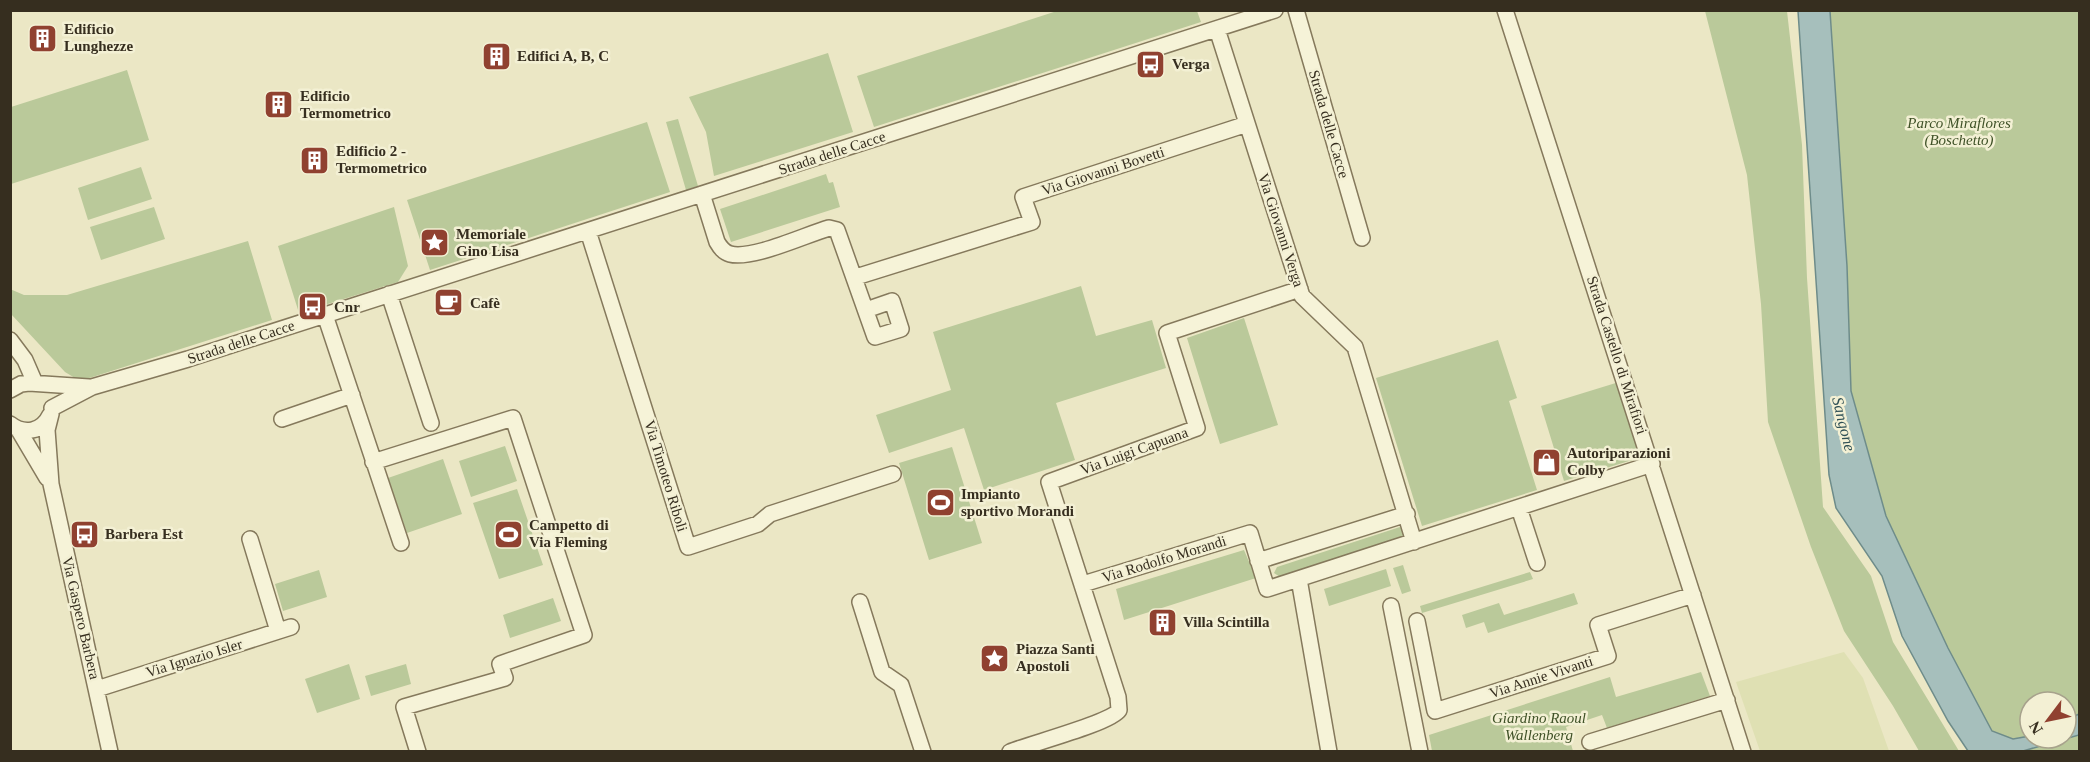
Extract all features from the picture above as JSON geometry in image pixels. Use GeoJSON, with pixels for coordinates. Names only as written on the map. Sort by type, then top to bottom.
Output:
{"type":"FeatureCollection","features":[{"type":"Feature","properties":{"kind":"street","name":"Strada delle Cacce"},"geometry":{"type":"LineString","coordinates":[[13,427],[37,429],[48,420],[51,411],[92,387],[325,315],[1275,10]]}},
{"type":"Feature","properties":{"kind":"street","name":"Strada delle Cacce"},"geometry":{"type":"LineString","coordinates":[[1296,10],[1362,238]]}},
{"type":"Feature","properties":{"kind":"street","name":"Strada Castello di Mirafiori"},"geometry":{"type":"LineString","coordinates":[[1504,10],[1743,752]]}},
{"type":"Feature","properties":{"kind":"street","name":"Via Giovanni Verga"},"geometry":{"type":"LineString","coordinates":[[1216,29],[1300,289],[1306,302],[1355,347],[1407,514]]}},
{"type":"Feature","properties":{"kind":"street","name":"Via Giovanni Bovetti"},"geometry":{"type":"LineString","coordinates":[[856,277],[1032,222],[1023,197],[1247,124]]}},
{"type":"Feature","properties":{"kind":"street"},"geometry":{"type":"LineString","coordinates":[[702,194],[717,242],[726,253],[749,254],[833,228],[841,235],[866,310]]}},
{"type":"Feature","properties":{"kind":"street","name":"Via Timoteo Riboli"},"geometry":{"type":"LineString","coordinates":[[588,231],[688,547],[758,524],[770,514],[893,474]]}},
{"type":"Feature","properties":{"kind":"street","name":"Via Luigi Capuana"},"geometry":{"type":"LineString","coordinates":[[1083,584],[1049,482],[1197,429],[1167,333],[1300,289]]}},
{"type":"Feature","properties":{"kind":"street"},"geometry":{"type":"LineString","coordinates":[[389,294],[431,423]]}},
{"type":"Feature","properties":{"kind":"street"},"geometry":{"type":"LineString","coordinates":[[325,315],[401,543]]}},
{"type":"Feature","properties":{"kind":"street"},"geometry":{"type":"LineString","coordinates":[[10,340],[25,360],[37,384],[48,394],[51,411]]}},
{"type":"Feature","properties":{"kind":"street","name":"Strada delle Cacce"},"geometry":{"type":"LineString","coordinates":[[10,390],[21,384],[92,387]]}},
{"type":"Feature","properties":{"kind":"street"},"geometry":{"type":"LineString","coordinates":[[282,419],[352,395]]}},
{"type":"Feature","properties":{"kind":"street","name":"Via Gaspero Barbera"},"geometry":{"type":"LineString","coordinates":[[51,411],[47,430],[51,484],[110,752]]}},
{"type":"Feature","properties":{"kind":"street"},"geometry":{"type":"LineString","coordinates":[[373,462],[513,418],[584,635],[500,664],[505,678],[404,707],[418,752]]}},
{"type":"Feature","properties":{"kind":"street","name":"Via Gaspero Barbera"},"geometry":{"type":"LineString","coordinates":[[13,427],[51,484]]}},
{"type":"Feature","properties":{"kind":"street","name":"Via Rodolfo Morandi"},"geometry":{"type":"LineString","coordinates":[[1010,752],[1095,723],[1115,715],[1119,710],[1083,584],[1250,533],[1267,589],[1652,464]]}},
{"type":"Feature","properties":{"kind":"street"},"geometry":{"type":"LineString","coordinates":[[1519,508],[1537,563]]}},
{"type":"Feature","properties":{"kind":"street"},"geometry":{"type":"LineString","coordinates":[[1258,561],[1407,514],[1414,542]]}},
{"type":"Feature","properties":{"kind":"street","name":"Via Ignazio Isler"},"geometry":{"type":"LineString","coordinates":[[97,689],[284,629],[250,540]]}},
{"type":"Feature","properties":{"kind":"street"},"geometry":{"type":"LineString","coordinates":[[1299,579],[1329,752]]}},
{"type":"Feature","properties":{"kind":"street","name":"Via Annie Vivanti"},"geometry":{"type":"LineString","coordinates":[[1417,621],[1435,711],[1608,656],[1598,625],[1693,594]]}},
{"type":"Feature","properties":{"kind":"street"},"geometry":{"type":"LineString","coordinates":[[860,602],[882,672],[901,685],[923,752]]}},
{"type":"Feature","properties":{"kind":"street"},"geometry":{"type":"LineString","coordinates":[[1391,606],[1420,752]]}},
{"type":"Feature","properties":{"kind":"street"},"geometry":{"type":"LineString","coordinates":[[1590,742],[1727,700]]}},
{"type":"Feature","properties":{"kind":"green space"},"geometry":{"type":"Polygon","coordinates":[[[1060,10],[1197,11],[1201,22],[874,127],[857,76],[1060,10]]]}},
{"type":"Feature","properties":{"kind":"green space"},"geometry":{"type":"Polygon","coordinates":[[[1705,11],[1787,11],[1802,145],[1807,278],[1823,507],[1871,576],[1893,642],[1959,751],[1919,751],[1893,706],[1844,631],[1811,547],[1768,422],[1761,304],[1747,175],[1705,11]]]}},
{"type":"Feature","properties":{"kind":"green space","name":"Parco Miraflores (Boschetto)"},"geometry":{"type":"Polygon","coordinates":[[[1830,11],[2079,11],[2079,714],[2078,690],[2018,690],[2018,738],[2013,739],[1992,731],[1948,648],[1886,516],[1851,391],[1847,266],[1830,11]]]}},
{"type":"Feature","properties":{"kind":"green space"},"geometry":{"type":"Polygon","coordinates":[[[828,53],[853,132],[714,176],[706,132],[689,97],[828,53]]]}},
{"type":"Feature","properties":{"kind":"green space"},"geometry":{"type":"Polygon","coordinates":[[[127,70],[149,140],[11,184],[11,107],[127,70]]]}},
{"type":"Feature","properties":{"kind":"green space"},"geometry":{"type":"Polygon","coordinates":[[[678,119],[698,186],[686,190],[666,122],[678,119]]]}},
{"type":"Feature","properties":{"kind":"green space"},"geometry":{"type":"Polygon","coordinates":[[[647,122],[670,192],[430,270],[407,200],[647,122]]]}},
{"type":"Feature","properties":{"kind":"green space"},"geometry":{"type":"Polygon","coordinates":[[[141,167],[152,199],[88,220],[78,188],[141,167]]]}},
{"type":"Feature","properties":{"kind":"green space"},"geometry":{"type":"Polygon","coordinates":[[[826,174],[829,183],[833,182],[840,207],[731,242],[720,209],[826,174]]]}},
{"type":"Feature","properties":{"kind":"green space"},"geometry":{"type":"Polygon","coordinates":[[[154,207],[165,239],[101,260],[90,227],[154,207]]]}},
{"type":"Feature","properties":{"kind":"green space"},"geometry":{"type":"Polygon","coordinates":[[[394,207],[408,266],[398,282],[299,313],[278,246],[394,207]]]}},
{"type":"Feature","properties":{"kind":"green space"},"geometry":{"type":"Polygon","coordinates":[[[248,241],[272,320],[80,381],[65,372],[11,314],[10,289],[24,295],[67,295],[248,241]]]}},
{"type":"Feature","properties":{"kind":"green space"},"geometry":{"type":"Polygon","coordinates":[[[1081,286],[1096,336],[1152,320],[1166,368],[1056,403],[1075,460],[984,490],[964,428],[889,453],[876,415],[951,390],[933,332],[1081,286]]]}},
{"type":"Feature","properties":{"kind":"green space"},"geometry":{"type":"Polygon","coordinates":[[[1244,318],[1278,425],[1220,444],[1187,338],[1244,318]]]}},
{"type":"Feature","properties":{"kind":"green space"},"geometry":{"type":"Polygon","coordinates":[[[1498,340],[1517,398],[1509,401],[1537,490],[1422,526],[1376,378],[1498,340]]]}},
{"type":"Feature","properties":{"kind":"green space"},"geometry":{"type":"Polygon","coordinates":[[[1619,382],[1642,457],[1564,481],[1541,406],[1619,382]]]}},
{"type":"Feature","properties":{"kind":"green space","name":"Campetto di Via Fleming"},"geometry":{"type":"Polygon","coordinates":[[[505,446],[517,481],[471,497],[459,461],[505,446]]]}},
{"type":"Feature","properties":{"kind":"green space","name":"Impianto sportivo Morandi"},"geometry":{"type":"Polygon","coordinates":[[[952,447],[982,543],[929,560],[899,463],[952,447]]]}},
{"type":"Feature","properties":{"kind":"green space"},"geometry":{"type":"Polygon","coordinates":[[[443,459],[462,514],[407,533],[388,478],[443,459]]]}},
{"type":"Feature","properties":{"kind":"green space","name":"Campetto di Via Fleming"},"geometry":{"type":"Polygon","coordinates":[[[517,489],[543,565],[499,579],[473,503],[517,489]]]}},
{"type":"Feature","properties":{"kind":"green space"},"geometry":{"type":"Polygon","coordinates":[[[1400,527],[1406,534],[1404,537],[1280,577],[1274,573],[1277,567],[1400,527]]]}},
{"type":"Feature","properties":{"kind":"green space"},"geometry":{"type":"Polygon","coordinates":[[[1244,550],[1256,578],[1124,620],[1116,589],[1244,550]]]}},
{"type":"Feature","properties":{"kind":"green space"},"geometry":{"type":"Polygon","coordinates":[[[1403,565],[1411,591],[1402,594],[1393,568],[1403,565]]]}},
{"type":"Feature","properties":{"kind":"green space"},"geometry":{"type":"Polygon","coordinates":[[[1386,569],[1391,586],[1329,606],[1324,589],[1386,569]]]}},
{"type":"Feature","properties":{"kind":"green space"},"geometry":{"type":"Polygon","coordinates":[[[319,570],[327,597],[283,611],[275,584],[319,570]]]}},
{"type":"Feature","properties":{"kind":"green space"},"geometry":{"type":"Polygon","coordinates":[[[1530,572],[1533,579],[1422,613],[1420,606],[1530,572]]]}},
{"type":"Feature","properties":{"kind":"green space"},"geometry":{"type":"Polygon","coordinates":[[[1574,593],[1578,604],[1488,633],[1484,622],[1466,628],[1462,615],[1499,603],[1504,615],[1574,593]]]}},
{"type":"Feature","properties":{"kind":"green space"},"geometry":{"type":"Polygon","coordinates":[[[553,598],[561,621],[510,638],[503,615],[553,598]]]}},
{"type":"Feature","properties":{"kind":"green space"},"geometry":{"type":"Polygon","coordinates":[[[1844,652],[1863,678],[1889,751],[1760,751],[1736,682],[1844,652]]]}},
{"type":"Feature","properties":{"kind":"green space"},"geometry":{"type":"Polygon","coordinates":[[[349,664],[360,699],[317,713],[305,679],[349,664]]]}},
{"type":"Feature","properties":{"kind":"green space"},"geometry":{"type":"Polygon","coordinates":[[[406,664],[411,684],[371,696],[365,676],[406,664]]]}},
{"type":"Feature","properties":{"kind":"green space","name":"Giardino Raoul Wallenberg"},"geometry":{"type":"Polygon","coordinates":[[[1701,672],[1710,696],[1607,728],[1602,715],[1566,727],[1573,751],[1432,751],[1429,735],[1610,677],[1616,697],[1701,672]]]}},
{"type":"Feature","properties":{"kind":"green space"},"geometry":{"type":"Polygon","coordinates":[[[2078,735],[2079,751],[2023,751],[2078,750],[2078,735]]]}},
{"type":"Feature","properties":{"kind":"water","name":"Sangone"},"geometry":{"type":"Polygon","coordinates":[[[1798,11],[1830,11],[1847,266],[1851,391],[1886,516],[1948,648],[1992,731],[2013,739],[2018,738],[2018,750],[2026,750],[1968,751],[1948,721],[1902,636],[1882,576],[1836,508],[1829,475],[1798,11]]]}},
{"type":"Feature","properties":{"kind":"place","name":"Edificio Lunghezze"},"geometry":{"type":"Point","coordinates":[43,38]}},
{"type":"Feature","properties":{"kind":"place","name":"Edifici A, B, C"},"geometry":{"type":"Point","coordinates":[496,56]}},
{"type":"Feature","properties":{"kind":"place","name":"Verga"},"geometry":{"type":"Point","coordinates":[1151,64]}},
{"type":"Feature","properties":{"kind":"place","name":"Edificio Termometrico"},"geometry":{"type":"Point","coordinates":[279,105]}},
{"type":"Feature","properties":{"kind":"place","name":"Edificio 2 - Termometrico"},"geometry":{"type":"Point","coordinates":[315,160]}},
{"type":"Feature","properties":{"kind":"place","name":"Memoriale Gino Lisa"},"geometry":{"type":"Point","coordinates":[435,243]}},
{"type":"Feature","properties":{"kind":"place","name":"Cafè"},"geometry":{"type":"Point","coordinates":[449,303]}},
{"type":"Feature","properties":{"kind":"place","name":"Cnr"},"geometry":{"type":"Point","coordinates":[313,307]}},
{"type":"Feature","properties":{"kind":"place","name":"Autoriparazioni Colby"},"geometry":{"type":"Point","coordinates":[1546,462]}},
{"type":"Feature","properties":{"kind":"place","name":"Impianto sportivo Morandi"},"geometry":{"type":"Point","coordinates":[940,503]}},
{"type":"Feature","properties":{"kind":"place","name":"Barbera Est"},"geometry":{"type":"Point","coordinates":[84,534]}},
{"type":"Feature","properties":{"kind":"place","name":"Campetto di Via Fleming"},"geometry":{"type":"Point","coordinates":[508,534]}},
{"type":"Feature","properties":{"kind":"place","name":"Villa Scintilla"},"geometry":{"type":"Point","coordinates":[1162,622]}},
{"type":"Feature","properties":{"kind":"place","name":"Piazza Santi Apostoli"},"geometry":{"type":"Point","coordinates":[995,658]}}]}
